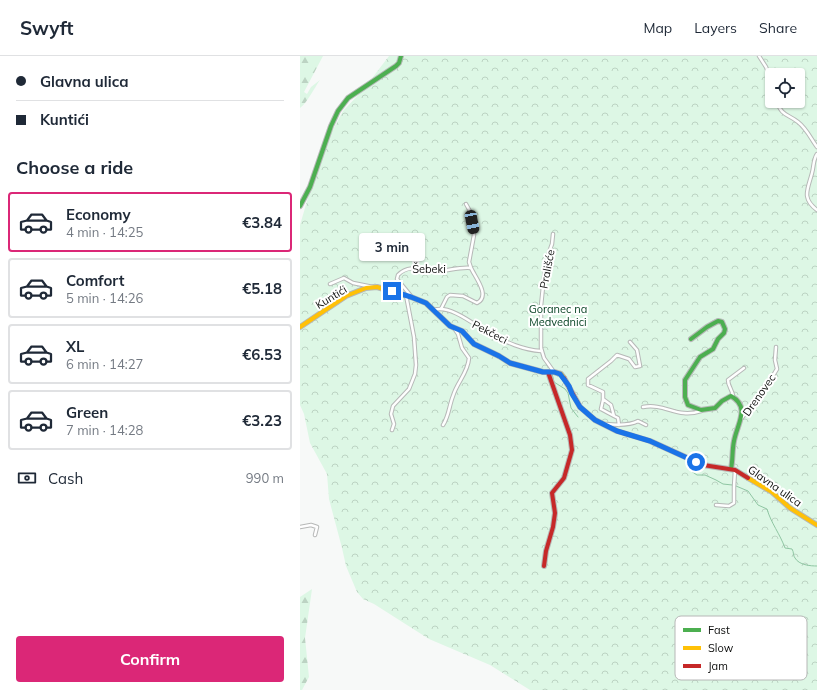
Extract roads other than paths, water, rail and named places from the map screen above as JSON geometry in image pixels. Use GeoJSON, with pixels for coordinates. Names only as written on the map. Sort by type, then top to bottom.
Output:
{"type":"FeatureCollection","features":[{"type":"Feature","properties":{"kind":"street"},"geometry":{"type":"LineString","coordinates":[[300,206],[310,187],[331,126],[338,111],[348,98],[396,66],[399,63],[401,56]]}},
{"type":"Feature","properties":{"kind":"street"},"geometry":{"type":"LineString","coordinates":[[759,56],[766,68]]}},
{"type":"Feature","properties":{"kind":"street"},"geometry":{"type":"LineString","coordinates":[[780,108],[783,114],[798,122],[808,132],[817,147]]}},
{"type":"Feature","properties":{"kind":"street"},"geometry":{"type":"LineString","coordinates":[[817,154],[814,160],[807,195],[810,204],[817,210]]}},
{"type":"Feature","properties":{"kind":"street"},"geometry":{"type":"LineString","coordinates":[[466,204],[470,213],[474,235],[469,262],[470,268]]}},
{"type":"Feature","properties":{"kind":"street","name":"Prališće"},"geometry":{"type":"LineString","coordinates":[[541,351],[544,277],[553,234]]}},
{"type":"Feature","properties":{"kind":"street","name":"Šebeki"},"geometry":{"type":"LineString","coordinates":[[411,297],[397,279],[398,274],[407,268],[440,271],[470,268]]}},
{"type":"Feature","properties":{"kind":"street","name":"Pekčeci"},"geometry":{"type":"LineString","coordinates":[[441,309],[447,297],[450,295],[463,296],[477,302],[482,300],[482,291],[470,268]]}},
{"type":"Feature","properties":{"kind":"street","name":"Kuntići"},"geometry":{"type":"LineString","coordinates":[[330,284],[343,277],[353,282],[411,297]]}},
{"type":"Feature","properties":{"kind":"street","name":"Kuntići"},"geometry":{"type":"LineString","coordinates":[[300,328],[345,297],[358,291],[374,288]]}},
{"type":"Feature","properties":{"kind":"street"},"geometry":{"type":"LineString","coordinates":[[392,430],[394,424],[391,414],[393,406],[409,389],[415,374],[416,365],[416,352],[406,295]]}},
{"type":"Feature","properties":{"kind":"street"},"geometry":{"type":"LineString","coordinates":[[411,297],[426,303],[444,321],[454,328],[462,331],[474,344],[510,363],[552,372]]}},
{"type":"Feature","properties":{"kind":"street","name":"Pekčeci"},"geometry":{"type":"LineString","coordinates":[[434,310],[441,309],[460,315],[504,340],[521,347],[541,351]]}},
{"type":"Feature","properties":{"kind":"street"},"geometry":{"type":"LineString","coordinates":[[691,339],[718,321],[722,322],[725,329],[713,350],[700,357],[685,378],[684,394],[686,403],[701,410]]}},
{"type":"Feature","properties":{"kind":"street"},"geometry":{"type":"LineString","coordinates":[[443,425],[448,415],[453,395],[466,371],[469,358],[462,348],[458,334],[454,328]]}},
{"type":"Feature","properties":{"kind":"street"},"geometry":{"type":"LineString","coordinates":[[619,425],[618,418],[601,409],[604,399],[603,392],[588,385],[588,379],[612,361],[617,355],[629,359],[635,367],[640,366],[637,350],[630,342]]}},
{"type":"Feature","properties":{"kind":"street","name":"Drenovec"},"geometry":{"type":"LineString","coordinates":[[742,419],[766,387],[777,369],[775,360],[776,347]]}},
{"type":"Feature","properties":{"kind":"street"},"geometry":{"type":"LineString","coordinates":[[541,351],[552,372],[555,396],[570,435],[572,450],[564,478],[552,494],[556,513],[546,551],[544,566]]}},
{"type":"Feature","properties":{"kind":"street"},"geometry":{"type":"LineString","coordinates":[[716,505],[729,506],[734,503],[734,440],[742,419],[741,406],[733,396],[728,380],[744,368]]}},
{"type":"Feature","properties":{"kind":"street","name":"Glavna ulica"},"geometry":{"type":"LineString","coordinates":[[552,372],[562,376],[565,379],[580,407],[591,417],[617,431],[650,441],[703,465],[714,468],[733,469],[772,492],[790,508],[817,525]]}},
{"type":"Feature","properties":{"kind":"street"},"geometry":{"type":"LineString","coordinates":[[643,407],[658,406],[690,414],[701,410],[715,408],[722,401],[733,396]]}},
{"type":"Feature","properties":{"kind":"street"},"geometry":{"type":"LineString","coordinates":[[604,399],[611,405],[614,416]]}},
{"type":"Feature","properties":{"kind":"street"},"geometry":{"type":"LineString","coordinates":[[604,424],[619,425],[638,421],[646,425]]}},
{"type":"Feature","properties":{"kind":"street"},"geometry":{"type":"LineString","coordinates":[[300,527],[303,525],[311,525],[316,527],[315,535]]}},
{"type":"Feature","properties":{"kind":"waterway"},"geometry":{"type":"LineString","coordinates":[[552,373],[554,382],[565,389],[568,393],[571,408],[578,417]]}},
{"type":"Feature","properties":{"kind":"waterway"},"geometry":{"type":"LineString","coordinates":[[691,471],[697,475],[705,475],[723,484],[732,485]]}},
{"type":"Feature","properties":{"kind":"waterway"},"geometry":{"type":"LineString","coordinates":[[736,486],[748,491],[758,505],[767,509],[785,548],[792,549],[794,557],[799,562],[805,565],[817,566]]}},
{"type":"Feature","properties":{"kind":"park label","name":"Goranec na Medvednici"},"geometry":{"type":"Point","coordinates":[558,315]}}]}
